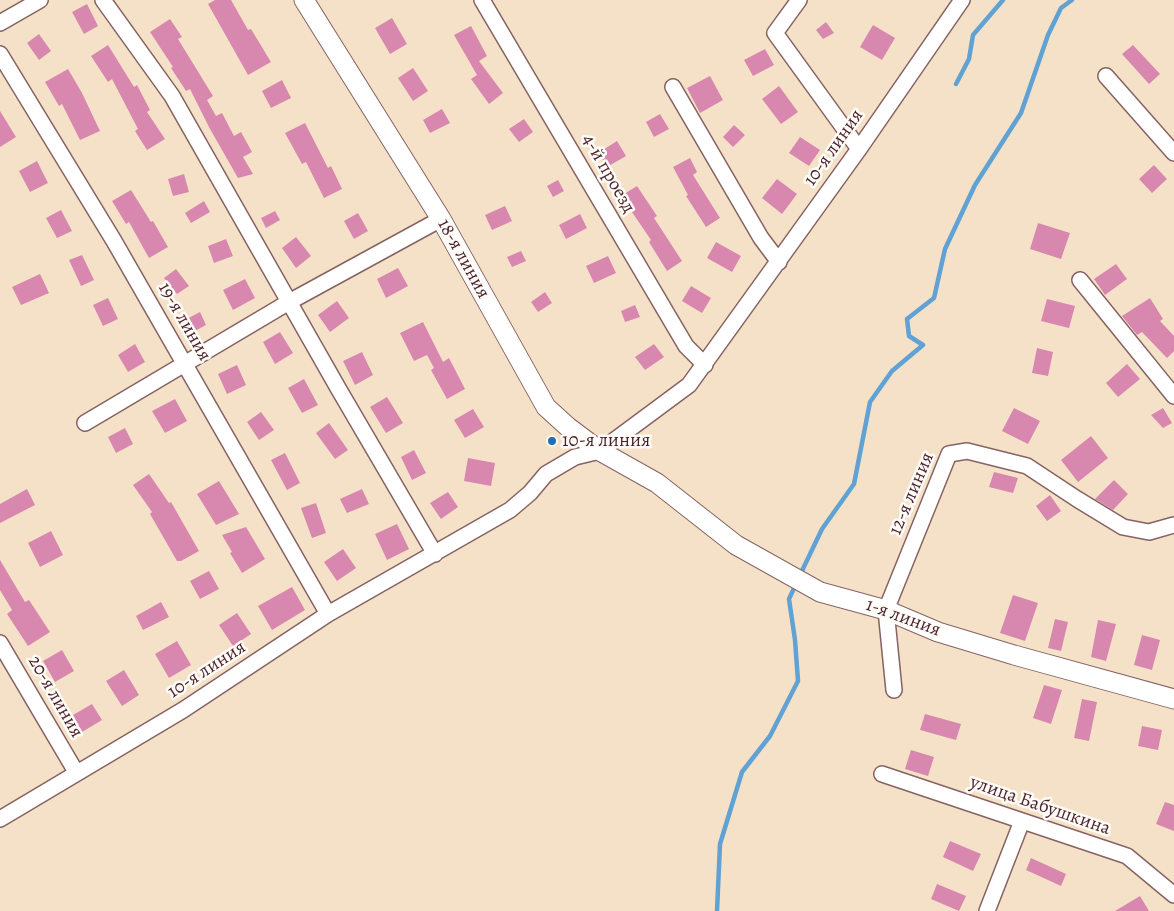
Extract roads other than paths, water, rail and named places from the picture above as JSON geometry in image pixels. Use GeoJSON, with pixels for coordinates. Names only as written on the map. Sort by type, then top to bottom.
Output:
{"type":"FeatureCollection","features":[{"type":"Feature","properties":{"kind":"street"},"geometry":{"type":"LineString","coordinates":[[0,23],[40,0]]}},
{"type":"Feature","properties":{"kind":"street"},"geometry":{"type":"LineString","coordinates":[[103,0],[172,96],[435,554]]}},
{"type":"Feature","properties":{"kind":"street","name":"18-я линия"},"geometry":{"type":"LineString","coordinates":[[304,0],[441,218],[546,408],[600,451],[657,483]]}},
{"type":"Feature","properties":{"kind":"street","name":"4-й проезд"},"geometry":{"type":"LineString","coordinates":[[482,0],[686,346],[705,365]]}},
{"type":"Feature","properties":{"kind":"street"},"geometry":{"type":"LineString","coordinates":[[799,0],[775,33],[859,149]]}},
{"type":"Feature","properties":{"kind":"street","name":"10-я линия"},"geometry":{"type":"LineString","coordinates":[[0,819],[183,710],[328,614],[510,510],[530,493],[546,474],[575,457],[600,451],[689,385],[779,262],[962,0]]}},
{"type":"Feature","properties":{"kind":"street","name":"19-я линия"},"geometry":{"type":"LineString","coordinates":[[0,54],[114,241],[328,614]]}},
{"type":"Feature","properties":{"kind":"street"},"geometry":{"type":"LineString","coordinates":[[1106,76],[1174,153]]}},
{"type":"Feature","properties":{"kind":"street"},"geometry":{"type":"LineString","coordinates":[[673,87],[761,238],[779,262]]}},
{"type":"Feature","properties":{"kind":"street"},"geometry":{"type":"LineString","coordinates":[[86,423],[289,302],[441,218]]}},
{"type":"Feature","properties":{"kind":"street"},"geometry":{"type":"LineString","coordinates":[[1080,280],[1174,396]]}},
{"type":"Feature","properties":{"kind":"street","name":"12-я линия"},"geometry":{"type":"LineString","coordinates":[[886,610],[949,454],[967,451],[1027,466],[1123,527],[1149,532],[1174,524]]}},
{"type":"Feature","properties":{"kind":"street","name":"1-я линия"},"geometry":{"type":"LineString","coordinates":[[657,483],[736,545],[820,592],[886,610],[948,635],[1174,699]]}},
{"type":"Feature","properties":{"kind":"street"},"geometry":{"type":"LineString","coordinates":[[886,610],[894,690]]}},
{"type":"Feature","properties":{"kind":"street","name":"20-я линия"},"geometry":{"type":"LineString","coordinates":[[0,643],[76,772]]}},
{"type":"Feature","properties":{"kind":"street","name":"улица Бабушкина"},"geometry":{"type":"LineString","coordinates":[[882,774],[1127,856],[1174,895]]}},
{"type":"Feature","properties":{"kind":"street"},"geometry":{"type":"LineString","coordinates":[[987,911],[1022,821]]}},
{"type":"Feature","properties":{"kind":"waterway"},"geometry":{"type":"LineString","coordinates":[[956,84],[969,59],[973,35],[1003,0]]}},
{"type":"Feature","properties":{"kind":"waterway"},"geometry":{"type":"LineString","coordinates":[[800,575],[822,529],[854,484],[870,402],[892,371],[923,345],[909,336],[907,319],[934,298],[945,249],[975,185],[1021,113],[1048,35],[1061,8],[1072,0]]}},
{"type":"Feature","properties":{"kind":"waterway"},"geometry":{"type":"LineString","coordinates":[[717,911],[720,844],[742,772],[770,736],[798,681],[789,599],[796,584]]}},
{"type":"Feature","properties":{"kind":"place","name":"10-я линия"},"geometry":{"type":"Point","coordinates":[552,441]}}]}
